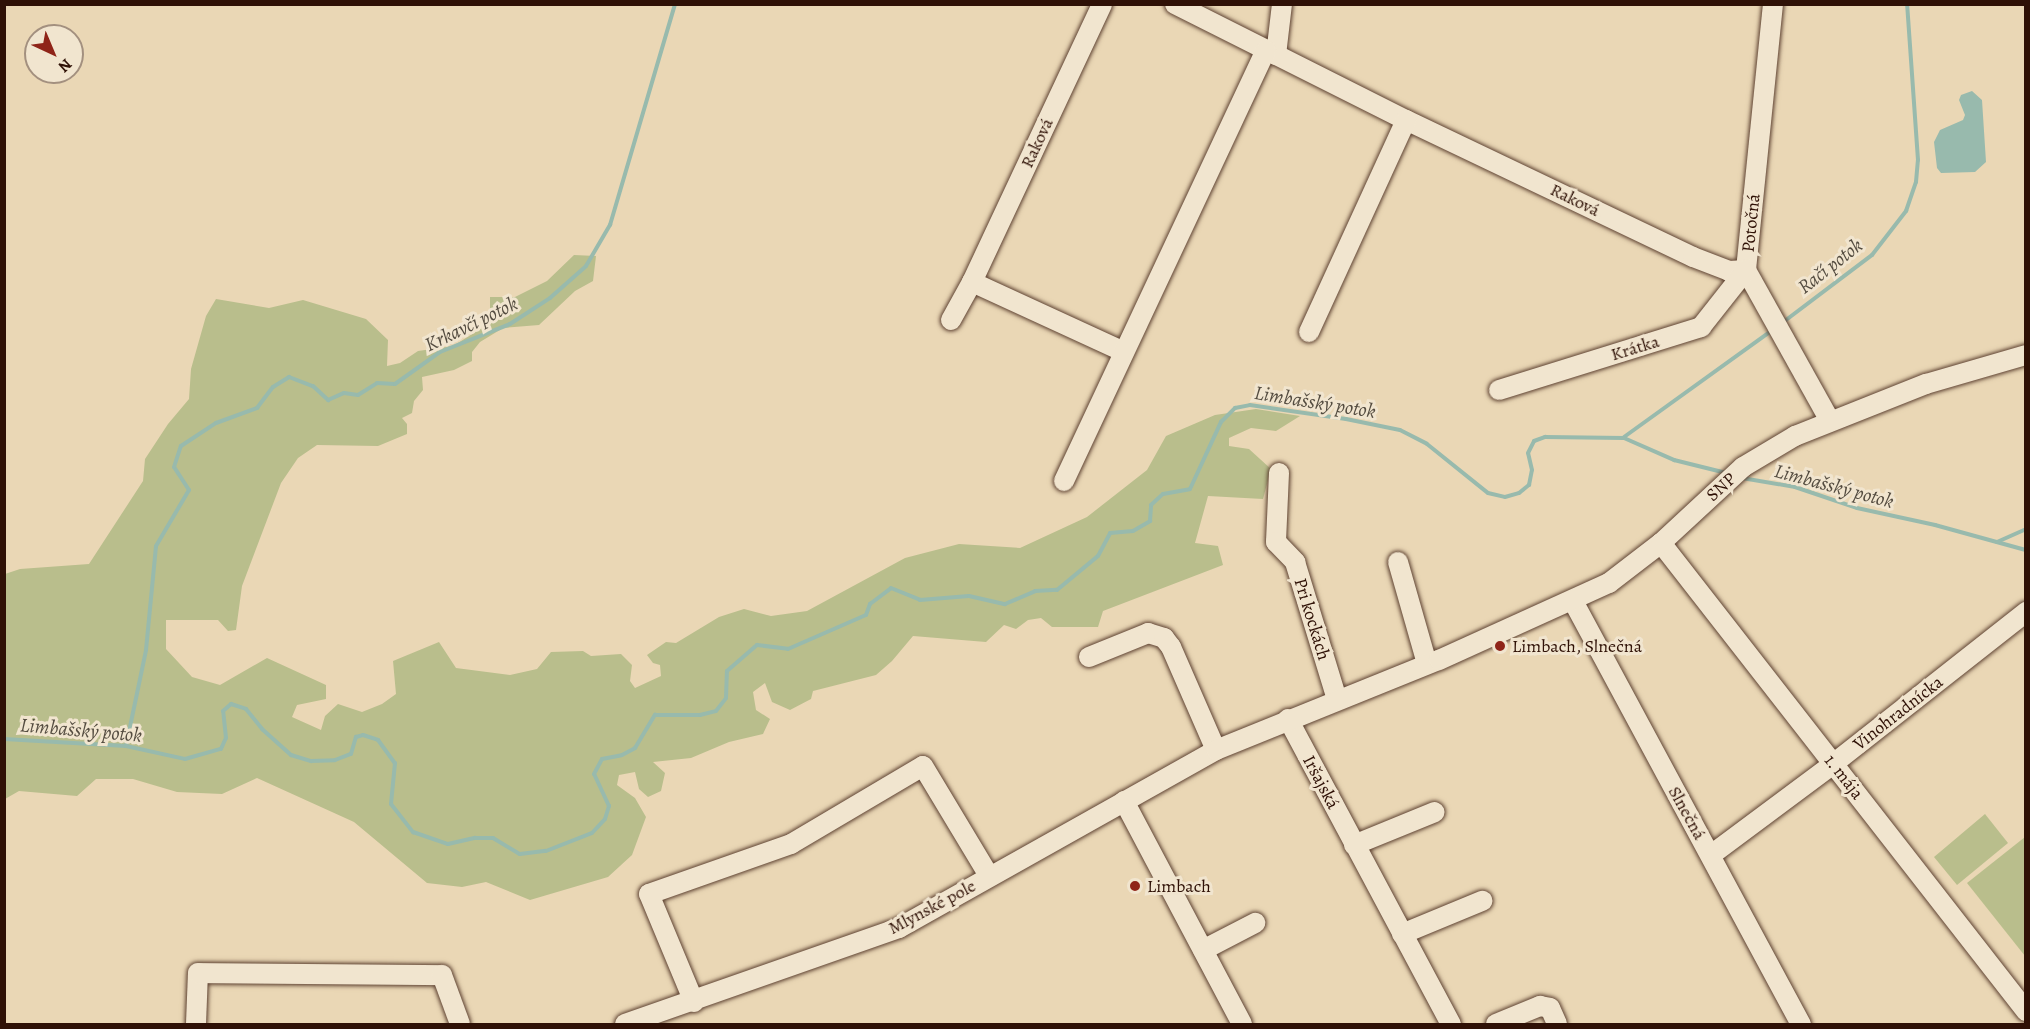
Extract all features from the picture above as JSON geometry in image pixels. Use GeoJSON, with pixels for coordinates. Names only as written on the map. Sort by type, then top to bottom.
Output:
{"type":"FeatureCollection","features":[{"type":"Feature","properties":{"kind":"street","name":"Raková"},"geometry":{"type":"LineString","coordinates":[[951,320],[972,282],[1102,4]]}},
{"type":"Feature","properties":{"kind":"street","name":"Raková"},"geometry":{"type":"LineString","coordinates":[[1175,4],[1406,120],[1693,257],[1729,271],[1746,270]]}},
{"type":"Feature","properties":{"kind":"street"},"geometry":{"type":"LineString","coordinates":[[1064,482],[1124,352],[1271,52],[1282,4]]}},
{"type":"Feature","properties":{"kind":"street","name":"Potočná"},"geometry":{"type":"LineString","coordinates":[[1773,4],[1746,270],[1786,338],[1830,421]]}},
{"type":"Feature","properties":{"kind":"street"},"geometry":{"type":"LineString","coordinates":[[1309,332],[1406,120]]}},
{"type":"Feature","properties":{"kind":"street","name":"Krátka"},"geometry":{"type":"LineString","coordinates":[[1499,390],[1701,327],[1746,270]]}},
{"type":"Feature","properties":{"kind":"street"},"geometry":{"type":"LineString","coordinates":[[972,282],[1124,352]]}},
{"type":"Feature","properties":{"kind":"street","name":"SNP"},"geometry":{"type":"LineString","coordinates":[[1433,662],[1609,583],[1661,543],[1743,467],[1766,451],[1830,421],[1926,384],[2025,355]]}},
{"type":"Feature","properties":{"kind":"street","name":"Pri kockách"},"geometry":{"type":"LineString","coordinates":[[1279,473],[1276,542],[1295,562],[1337,699]]}},
{"type":"Feature","properties":{"kind":"street","name":"1. mája"},"geometry":{"type":"LineString","coordinates":[[1661,543],[2025,1011]]}},
{"type":"Feature","properties":{"kind":"street"},"geometry":{"type":"LineString","coordinates":[[1089,657],[1148,633],[1156,633],[1164,638],[1171,647],[1216,750],[1433,662],[1398,562]]}},
{"type":"Feature","properties":{"kind":"street","name":"Slnečná"},"geometry":{"type":"LineString","coordinates":[[1573,601],[1801,1024]]}},
{"type":"Feature","properties":{"kind":"street","name":"Vinohradnícka"},"geometry":{"type":"LineString","coordinates":[[1711,855],[1833,764],[2025,612]]}},
{"type":"Feature","properties":{"kind":"street","name":"Iršajská"},"geometry":{"type":"LineString","coordinates":[[1288,719],[1451,1024]]}},
{"type":"Feature","properties":{"kind":"street","name":"Mlynské pole"},"geometry":{"type":"LineString","coordinates":[[625,1024],[694,1002],[899,928],[1216,750]]}},
{"type":"Feature","properties":{"kind":"street"},"geometry":{"type":"LineString","coordinates":[[694,1002],[649,894],[791,844],[923,766],[989,876]]}},
{"type":"Feature","properties":{"kind":"street"},"geometry":{"type":"LineString","coordinates":[[1124,801],[1242,1024]]}},
{"type":"Feature","properties":{"kind":"street"},"geometry":{"type":"LineString","coordinates":[[1354,845],[1435,812]]}},
{"type":"Feature","properties":{"kind":"street"},"geometry":{"type":"LineString","coordinates":[[1402,934],[1482,901]]}},
{"type":"Feature","properties":{"kind":"street"},"geometry":{"type":"LineString","coordinates":[[1203,950],[1256,923]]}},
{"type":"Feature","properties":{"kind":"street"},"geometry":{"type":"LineString","coordinates":[[196,1024],[198,973],[442,975],[460,1024]]}},
{"type":"Feature","properties":{"kind":"street"},"geometry":{"type":"LineString","coordinates":[[1496,1024],[1540,1006],[1550,1008],[1557,1024]]}},
{"type":"Feature","properties":{"kind":"green space"},"geometry":{"type":"Polygon","coordinates":[[[574,255],[596,256],[593,281],[575,291],[539,325],[503,328],[480,342],[472,352],[472,361],[454,370],[422,377],[423,390],[414,401],[412,413],[402,418],[407,424],[407,434],[378,446],[317,445],[298,458],[281,483],[242,586],[236,630],[228,631],[218,620],[166,620],[166,649],[192,677],[220,685],[267,658],[326,685],[326,699],[297,705],[292,717],[321,730],[325,716],[338,704],[362,712],[382,704],[396,694],[393,661],[439,642],[456,668],[510,675],[537,669],[551,652],[583,651],[591,656],[621,654],[632,665],[630,681],[635,688],[661,676],[660,665],[653,663],[647,655],[666,642],[676,643],[719,617],[744,609],[771,616],[807,611],[905,558],[959,544],[1020,548],[1087,517],[1147,470],[1166,436],[1215,415],[1256,409],[1300,416],[1276,431],[1251,428],[1229,438],[1229,446],[1249,449],[1271,469],[1263,499],[1208,496],[1195,543],[1218,546],[1223,565],[1103,611],[1098,627],[1052,627],[1041,618],[1028,620],[1016,629],[1004,625],[986,642],[913,636],[892,661],[876,675],[813,691],[811,699],[790,710],[772,702],[765,683],[753,692],[756,710],[770,719],[763,734],[729,742],[691,758],[653,762],[665,773],[661,791],[648,797],[639,789],[635,772],[619,775],[617,785],[635,798],[646,817],[632,855],[608,877],[530,900],[486,882],[462,887],[427,883],[354,822],[257,778],[222,794],[177,792],[133,779],[96,779],[77,796],[19,791],[5,799],[5,574],[20,569],[89,564],[143,481],[145,459],[168,424],[189,399],[191,369],[206,316],[216,299],[269,308],[303,300],[366,319],[388,340],[387,366],[400,363],[418,351],[453,346],[490,323],[490,297],[515,297],[547,281],[574,255]]]}},
{"type":"Feature","properties":{"kind":"green space"},"geometry":{"type":"Polygon","coordinates":[[[1985,814],[2008,843],[1957,885],[1934,857],[1985,814]]]}},
{"type":"Feature","properties":{"kind":"green space"},"geometry":{"type":"Polygon","coordinates":[[[2025,837],[2025,956],[1967,883],[2025,837]]]}},
{"type":"Feature","properties":{"kind":"shaded area"},"geometry":{"type":"Polygon","coordinates":[[[1972,91],[1982,100],[1986,162],[1975,172],[1941,173],[1937,168],[1934,142],[1940,130],[1963,120],[1965,115],[1959,100],[1961,95],[1972,91]]]}},
{"type":"Feature","properties":{"kind":"waterway","name":"Krkavčí potok"},"geometry":{"type":"LineString","coordinates":[[126,746],[146,650],[156,546],[189,490],[174,467],[181,446],[216,423],[257,408],[273,387],[289,377],[313,386],[328,400],[344,393],[358,395],[377,383],[395,384],[440,352],[510,324],[550,298],[586,266],[610,225],[675,4]]}},
{"type":"Feature","properties":{"kind":"waterway","name":"Račí potok"},"geometry":{"type":"LineString","coordinates":[[1782,323],[1872,255],[1906,211],[1916,182],[1918,160],[1907,4]]}},
{"type":"Feature","properties":{"kind":"waterway","name":"Račí potok"},"geometry":{"type":"LineString","coordinates":[[1624,437],[1774,329]]}},
{"type":"Feature","properties":{"kind":"waterway","name":"Limbašský potok"},"geometry":{"type":"LineString","coordinates":[[4,739],[126,746],[185,759],[221,749],[226,738],[223,711],[231,704],[246,709],[262,729],[291,755],[311,761],[335,760],[351,754],[356,737],[363,735],[378,740],[395,763],[391,804],[413,832],[448,844],[475,838],[493,838],[520,854],[546,851],[592,833],[605,819],[609,806],[594,774],[602,759],[622,755],[635,748],[655,715],[700,715],[716,711],[726,698],[727,671],[757,645],[788,649],[866,615],[870,604],[891,588],[920,600],[969,596],[1005,604],[1035,591],[1057,590],[1098,556],[1110,533],[1133,531],[1150,521],[1151,505],[1163,494],[1190,489],[1221,422],[1235,408],[1250,405],[1346,419],[1400,430],[1427,444],[1488,493],[1505,497],[1519,493],[1529,485],[1532,470],[1528,453],[1534,441],[1545,437],[1624,438],[1674,460],[1726,473]]}},
{"type":"Feature","properties":{"kind":"waterway","name":"Limbašský potok"},"geometry":{"type":"LineString","coordinates":[[1742,478],[1795,487],[1857,508],[1935,525],[2026,550]]}},
{"type":"Feature","properties":{"kind":"waterway"},"geometry":{"type":"LineString","coordinates":[[1997,542],[2026,529]]}},
{"type":"Feature","properties":{"kind":"place","name":"Limbach, Slnečná"},"geometry":{"type":"Point","coordinates":[1500,646]}},
{"type":"Feature","properties":{"kind":"place","name":"Limbach"},"geometry":{"type":"Point","coordinates":[1135,886]}}]}
